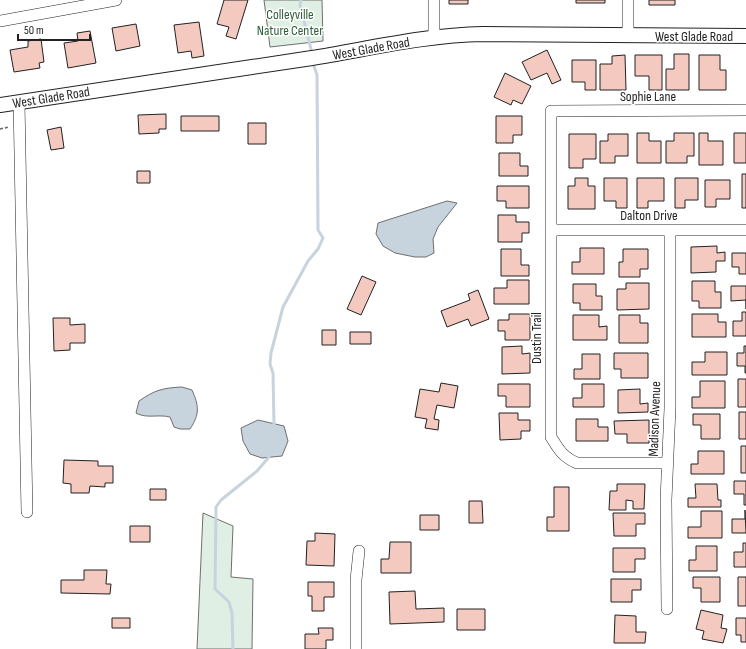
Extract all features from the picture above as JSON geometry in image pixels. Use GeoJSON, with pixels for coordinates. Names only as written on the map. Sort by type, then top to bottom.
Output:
{"type":"FeatureCollection","features":[{"type":"Feature","properties":{"kind":"main road","name":"West Glade Road"},"geometry":{"type":"LineString","coordinates":[[0,105],[327,56],[434,38],[481,34],[746,36]]}},
{"type":"Feature","properties":{"kind":"street"},"geometry":{"type":"LineString","coordinates":[[0,21],[116,0]]}},
{"type":"Feature","properties":{"kind":"street"},"geometry":{"type":"LineString","coordinates":[[434,0],[434,38]]}},
{"type":"Feature","properties":{"kind":"street"},"geometry":{"type":"LineString","coordinates":[[628,0],[628,35]]}},
{"type":"Feature","properties":{"kind":"street"},"geometry":{"type":"LineString","coordinates":[[19,102],[27,512]]}},
{"type":"Feature","properties":{"kind":"street","name":"Sophie Lane"},"geometry":{"type":"LineString","coordinates":[[551,111],[746,110]]}},
{"type":"Feature","properties":{"kind":"street","name":"Dustin Trail"},"geometry":{"type":"LineString","coordinates":[[551,111],[551,437],[560,451],[567,458],[577,463],[668,463]]}},
{"type":"Feature","properties":{"kind":"street","name":"Dalton Drive"},"geometry":{"type":"LineString","coordinates":[[552,230],[746,230]]}},
{"type":"Feature","properties":{"kind":"street","name":"Madison Avenue"},"geometry":{"type":"LineString","coordinates":[[667,609],[666,500],[670,408],[670,230]]}},
{"type":"Feature","properties":{"kind":"street"},"geometry":{"type":"LineString","coordinates":[[356,649],[356,580],[359,551]]}},
{"type":"Feature","properties":{"kind":"path"},"geometry":{"type":"LineString","coordinates":[[0,129],[11,127]]}},
{"type":"Feature","properties":{"kind":"green space","name":"Colleyville Nature Center"},"geometry":{"type":"Polygon","coordinates":[[[264,0],[322,0],[323,41],[270,47],[264,0]]]}},
{"type":"Feature","properties":{"kind":"green space"},"geometry":{"type":"Polygon","coordinates":[[[203,513],[233,526],[231,577],[253,579],[252,649],[197,649],[203,513]]]}},
{"type":"Feature","properties":{"kind":"shaded area"},"geometry":{"type":"Polygon","coordinates":[[[447,201],[457,203],[438,227],[433,239],[434,253],[426,257],[415,257],[395,253],[383,246],[376,234],[378,223],[447,201]]]}},
{"type":"Feature","properties":{"kind":"shaded area"},"geometry":{"type":"Polygon","coordinates":[[[182,387],[192,390],[197,405],[196,419],[190,429],[180,429],[174,427],[170,417],[144,416],[136,413],[139,401],[150,394],[159,390],[182,387]]]}},
{"type":"Feature","properties":{"kind":"shaded area"},"geometry":{"type":"Polygon","coordinates":[[[258,420],[284,426],[288,441],[282,456],[262,458],[250,454],[243,441],[241,428],[258,420]]]}},
{"type":"Feature","properties":{"kind":"building"},"geometry":{"type":"Polygon","coordinates":[[[224,0],[248,0],[236,39],[226,36],[229,27],[217,24],[224,0]]]}},
{"type":"Feature","properties":{"kind":"building"},"geometry":{"type":"Polygon","coordinates":[[[449,0],[468,0],[468,4],[449,4],[449,0]]]}},
{"type":"Feature","properties":{"kind":"building"},"geometry":{"type":"Polygon","coordinates":[[[576,0],[605,0],[605,3],[576,3],[576,0]]]}},
{"type":"Feature","properties":{"kind":"building"},"geometry":{"type":"Polygon","coordinates":[[[649,0],[675,0],[675,5],[649,5],[649,0]]]}},
{"type":"Feature","properties":{"kind":"building"},"geometry":{"type":"Polygon","coordinates":[[[199,22],[204,56],[192,58],[191,51],[178,53],[174,25],[199,22]]]}},
{"type":"Feature","properties":{"kind":"building"},"geometry":{"type":"Polygon","coordinates":[[[136,24],[140,46],[116,51],[112,28],[136,24]]]}},
{"type":"Feature","properties":{"kind":"building"},"geometry":{"type":"Polygon","coordinates":[[[90,31],[96,63],[68,68],[64,43],[78,41],[77,33],[90,31]]]}},
{"type":"Feature","properties":{"kind":"building"},"geometry":{"type":"Polygon","coordinates":[[[41,39],[44,62],[39,63],[40,68],[14,72],[10,50],[28,47],[28,41],[41,39]]]}},
{"type":"Feature","properties":{"kind":"building"},"geometry":{"type":"Polygon","coordinates":[[[547,50],[561,80],[552,84],[547,73],[531,80],[522,62],[547,50]]]}},
{"type":"Feature","properties":{"kind":"building"},"geometry":{"type":"Polygon","coordinates":[[[674,54],[689,54],[689,90],[666,90],[666,69],[674,69],[674,54]]]}},
{"type":"Feature","properties":{"kind":"building"},"geometry":{"type":"Polygon","coordinates":[[[625,55],[626,90],[600,90],[600,64],[612,64],[612,56],[625,55]]]}},
{"type":"Feature","properties":{"kind":"building"},"geometry":{"type":"Polygon","coordinates":[[[635,55],[662,55],[662,90],[649,90],[649,76],[635,76],[635,55]]]}},
{"type":"Feature","properties":{"kind":"building"},"geometry":{"type":"Polygon","coordinates":[[[699,55],[720,55],[720,70],[726,70],[726,90],[699,90],[699,55]]]}},
{"type":"Feature","properties":{"kind":"building"},"geometry":{"type":"Polygon","coordinates":[[[572,60],[596,60],[596,90],[585,90],[585,82],[572,82],[572,60]]]}},
{"type":"Feature","properties":{"kind":"building"},"geometry":{"type":"Polygon","coordinates":[[[505,73],[531,86],[522,104],[513,100],[511,105],[494,97],[505,73]]]}},
{"type":"Feature","properties":{"kind":"building"},"geometry":{"type":"Polygon","coordinates":[[[166,114],[166,129],[159,129],[159,133],[139,134],[138,115],[166,114]]]}},
{"type":"Feature","properties":{"kind":"building"},"geometry":{"type":"Polygon","coordinates":[[[181,116],[219,116],[219,131],[181,131],[181,116]]]}},
{"type":"Feature","properties":{"kind":"building"},"geometry":{"type":"Polygon","coordinates":[[[496,116],[522,116],[522,135],[513,135],[513,143],[496,143],[496,116]]]}},
{"type":"Feature","properties":{"kind":"building"},"geometry":{"type":"Polygon","coordinates":[[[248,123],[266,123],[266,144],[248,144],[248,123]]]}},
{"type":"Feature","properties":{"kind":"building"},"geometry":{"type":"Polygon","coordinates":[[[61,127],[64,148],[51,150],[47,130],[61,127]]]}},
{"type":"Feature","properties":{"kind":"building"},"geometry":{"type":"Polygon","coordinates":[[[637,133],[649,133],[649,141],[661,141],[661,163],[637,163],[637,133]]]}},
{"type":"Feature","properties":{"kind":"building"},"geometry":{"type":"Polygon","coordinates":[[[674,133],[694,133],[694,156],[687,156],[687,163],[666,163],[666,141],[674,141],[674,133]]]}},
{"type":"Feature","properties":{"kind":"building"},"geometry":{"type":"Polygon","coordinates":[[[699,133],[708,133],[708,141],[723,141],[723,165],[699,165],[699,133]]]}},
{"type":"Feature","properties":{"kind":"building"},"geometry":{"type":"Polygon","coordinates":[[[734,133],[746,133],[746,163],[734,163],[734,133]]]}},
{"type":"Feature","properties":{"kind":"building"},"geometry":{"type":"Polygon","coordinates":[[[569,134],[596,134],[596,159],[583,159],[583,168],[569,168],[569,134]]]}},
{"type":"Feature","properties":{"kind":"building"},"geometry":{"type":"Polygon","coordinates":[[[608,134],[628,134],[628,156],[615,156],[615,163],[600,163],[600,141],[608,141],[608,134]]]}},
{"type":"Feature","properties":{"kind":"building"},"geometry":{"type":"Polygon","coordinates":[[[499,153],[520,153],[520,166],[528,166],[528,176],[499,176],[499,153]]]}},
{"type":"Feature","properties":{"kind":"building"},"geometry":{"type":"Polygon","coordinates":[[[137,171],[150,171],[150,183],[137,183],[137,171]]]}},
{"type":"Feature","properties":{"kind":"building"},"geometry":{"type":"Polygon","coordinates":[[[742,174],[746,174],[746,208],[742,208],[742,174]]]}},
{"type":"Feature","properties":{"kind":"building"},"geometry":{"type":"Polygon","coordinates":[[[575,178],[588,178],[588,186],[595,186],[595,209],[568,209],[568,186],[575,186],[575,178]]]}},
{"type":"Feature","properties":{"kind":"building"},"geometry":{"type":"Polygon","coordinates":[[[604,178],[627,178],[627,208],[616,208],[616,201],[604,201],[604,178]]]}},
{"type":"Feature","properties":{"kind":"building"},"geometry":{"type":"Polygon","coordinates":[[[637,178],[664,178],[664,201],[648,201],[648,208],[637,208],[637,178]]]}},
{"type":"Feature","properties":{"kind":"building"},"geometry":{"type":"Polygon","coordinates":[[[675,178],[698,178],[698,200],[685,200],[685,208],[675,208],[675,178]]]}},
{"type":"Feature","properties":{"kind":"building"},"geometry":{"type":"Polygon","coordinates":[[[705,180],[730,180],[730,199],[716,199],[716,207],[705,207],[705,180]]]}},
{"type":"Feature","properties":{"kind":"building"},"geometry":{"type":"Polygon","coordinates":[[[497,186],[529,186],[529,208],[506,208],[506,201],[497,201],[497,186]]]}},
{"type":"Feature","properties":{"kind":"building"},"geometry":{"type":"Polygon","coordinates":[[[498,215],[516,215],[516,222],[529,222],[529,233],[522,233],[522,242],[498,242],[498,215]]]}},
{"type":"Feature","properties":{"kind":"building"},"geometry":{"type":"Polygon","coordinates":[[[717,246],[717,253],[725,252],[725,261],[716,261],[716,272],[691,273],[691,247],[717,246]]]}},
{"type":"Feature","properties":{"kind":"building"},"geometry":{"type":"Polygon","coordinates":[[[580,248],[604,248],[604,274],[572,274],[572,262],[580,262],[580,248]]]}},
{"type":"Feature","properties":{"kind":"building"},"geometry":{"type":"Polygon","coordinates":[[[501,249],[521,249],[521,265],[529,265],[529,276],[501,276],[501,249]]]}},
{"type":"Feature","properties":{"kind":"building"},"geometry":{"type":"Polygon","coordinates":[[[623,249],[648,249],[648,269],[640,269],[640,277],[619,277],[619,262],[623,262],[623,249]]]}},
{"type":"Feature","properties":{"kind":"building"},"geometry":{"type":"Polygon","coordinates":[[[732,253],[746,253],[746,274],[739,274],[739,267],[732,267],[732,253]]]}},
{"type":"Feature","properties":{"kind":"building"},"geometry":{"type":"Polygon","coordinates":[[[362,276],[376,282],[361,315],[347,309],[362,276]]]}},
{"type":"Feature","properties":{"kind":"building"},"geometry":{"type":"Polygon","coordinates":[[[507,280],[529,280],[529,304],[494,304],[494,288],[507,288],[507,280]]]}},
{"type":"Feature","properties":{"kind":"building"},"geometry":{"type":"Polygon","coordinates":[[[692,281],[715,281],[715,292],[721,292],[721,308],[699,308],[699,301],[692,301],[692,281]]]}},
{"type":"Feature","properties":{"kind":"building"},"geometry":{"type":"Polygon","coordinates":[[[626,283],[649,283],[649,309],[617,310],[617,289],[626,289],[626,283]]]}},
{"type":"Feature","properties":{"kind":"building"},"geometry":{"type":"Polygon","coordinates":[[[573,284],[596,284],[596,296],[602,296],[602,310],[580,310],[580,303],[573,303],[573,284]]]}},
{"type":"Feature","properties":{"kind":"building"},"geometry":{"type":"Polygon","coordinates":[[[731,286],[746,286],[746,300],[731,301],[731,286]]]}},
{"type":"Feature","properties":{"kind":"building"},"geometry":{"type":"Polygon","coordinates":[[[478,290],[489,319],[471,326],[468,319],[447,327],[441,311],[470,300],[468,294],[478,290]]]}},
{"type":"Feature","properties":{"kind":"building"},"geometry":{"type":"Polygon","coordinates":[[[742,312],[746,312],[746,336],[733,336],[733,321],[742,321],[742,312]]]}},
{"type":"Feature","properties":{"kind":"building"},"geometry":{"type":"Polygon","coordinates":[[[509,314],[530,314],[530,340],[505,340],[505,331],[498,331],[498,320],[509,320],[509,314]]]}},
{"type":"Feature","properties":{"kind":"building"},"geometry":{"type":"Polygon","coordinates":[[[692,314],[718,314],[718,322],[726,322],[726,337],[692,337],[692,314]]]}},
{"type":"Feature","properties":{"kind":"building"},"geometry":{"type":"Polygon","coordinates":[[[573,315],[599,315],[599,327],[607,326],[607,340],[573,340],[573,315]]]}},
{"type":"Feature","properties":{"kind":"building"},"geometry":{"type":"Polygon","coordinates":[[[619,315],[640,315],[640,323],[648,323],[648,343],[619,343],[619,315]]]}},
{"type":"Feature","properties":{"kind":"building"},"geometry":{"type":"Polygon","coordinates":[[[53,318],[70,318],[70,325],[85,324],[85,343],[70,343],[70,350],[54,351],[53,318]]]}},
{"type":"Feature","properties":{"kind":"building"},"geometry":{"type":"Polygon","coordinates":[[[322,330],[336,330],[336,345],[322,345],[322,330]]]}},
{"type":"Feature","properties":{"kind":"building"},"geometry":{"type":"Polygon","coordinates":[[[350,332],[371,332],[371,344],[350,344],[350,332]]]}},
{"type":"Feature","properties":{"kind":"building"},"geometry":{"type":"Polygon","coordinates":[[[522,346],[522,354],[530,353],[530,373],[502,374],[502,347],[522,346]]]}},
{"type":"Feature","properties":{"kind":"building"},"geometry":{"type":"Polygon","coordinates":[[[744,346],[746,346],[746,373],[745,366],[737,366],[737,353],[744,353],[744,346]]]}},
{"type":"Feature","properties":{"kind":"building"},"geometry":{"type":"Polygon","coordinates":[[[705,352],[727,352],[727,375],[692,375],[692,362],[705,362],[705,352]]]}},
{"type":"Feature","properties":{"kind":"building"},"geometry":{"type":"Polygon","coordinates":[[[614,353],[648,353],[648,378],[621,378],[621,369],[614,369],[614,353]]]}},
{"type":"Feature","properties":{"kind":"building"},"geometry":{"type":"Polygon","coordinates":[[[582,354],[600,354],[600,379],[574,379],[574,369],[582,369],[582,354]]]}},
{"type":"Feature","properties":{"kind":"building"},"geometry":{"type":"Polygon","coordinates":[[[738,379],[746,379],[746,407],[738,407],[738,379]]]}},
{"type":"Feature","properties":{"kind":"building"},"geometry":{"type":"Polygon","coordinates":[[[700,381],[725,381],[725,408],[692,408],[692,397],[700,397],[700,381]]]}},
{"type":"Feature","properties":{"kind":"building"},"geometry":{"type":"Polygon","coordinates":[[[441,383],[458,386],[454,408],[437,405],[434,419],[439,420],[438,430],[425,428],[427,419],[415,417],[420,389],[439,392],[441,383]]]}},
{"type":"Feature","properties":{"kind":"building"},"geometry":{"type":"Polygon","coordinates":[[[498,384],[530,384],[530,407],[506,407],[506,396],[498,396],[498,384]]]}},
{"type":"Feature","properties":{"kind":"building"},"geometry":{"type":"Polygon","coordinates":[[[582,384],[604,384],[604,407],[573,407],[573,398],[582,398],[582,384]]]}},
{"type":"Feature","properties":{"kind":"building"},"geometry":{"type":"Polygon","coordinates":[[[640,389],[640,404],[648,403],[648,412],[618,413],[618,390],[640,389]]]}},
{"type":"Feature","properties":{"kind":"building"},"geometry":{"type":"Polygon","coordinates":[[[739,412],[746,412],[746,439],[739,439],[739,412]]]}},
{"type":"Feature","properties":{"kind":"building"},"geometry":{"type":"Polygon","coordinates":[[[499,413],[518,413],[518,420],[530,420],[530,431],[521,431],[521,439],[500,440],[499,413]]]}},
{"type":"Feature","properties":{"kind":"building"},"geometry":{"type":"Polygon","coordinates":[[[693,414],[720,414],[720,439],[701,439],[701,425],[693,425],[693,414]]]}},
{"type":"Feature","properties":{"kind":"building"},"geometry":{"type":"Polygon","coordinates":[[[576,419],[598,419],[598,427],[608,427],[608,441],[576,441],[576,419]]]}},
{"type":"Feature","properties":{"kind":"building"},"geometry":{"type":"Polygon","coordinates":[[[649,420],[649,443],[627,443],[627,434],[615,434],[614,421],[649,420]]]}},
{"type":"Feature","properties":{"kind":"building"},"geometry":{"type":"Polygon","coordinates":[[[741,446],[746,446],[746,473],[741,473],[741,446]]]}},
{"type":"Feature","properties":{"kind":"building"},"geometry":{"type":"Polygon","coordinates":[[[698,451],[724,451],[724,474],[691,474],[691,464],[698,464],[698,451]]]}},
{"type":"Feature","properties":{"kind":"building"},"geometry":{"type":"Polygon","coordinates":[[[64,460],[98,461],[98,466],[113,466],[113,483],[105,483],[105,487],[90,486],[89,493],[71,493],[71,484],[63,483],[64,460]]]}},
{"type":"Feature","properties":{"kind":"building"},"geometry":{"type":"Polygon","coordinates":[[[734,481],[746,481],[746,505],[744,505],[744,494],[734,494],[734,481]]]}},
{"type":"Feature","properties":{"kind":"building"},"geometry":{"type":"Polygon","coordinates":[[[617,484],[645,484],[644,509],[633,509],[633,501],[626,500],[626,510],[609,510],[610,491],[617,491],[617,484]]]}},
{"type":"Feature","properties":{"kind":"building"},"geometry":{"type":"Polygon","coordinates":[[[695,484],[717,484],[718,500],[721,500],[721,507],[688,507],[688,498],[696,498],[695,484]]]}},
{"type":"Feature","properties":{"kind":"building"},"geometry":{"type":"Polygon","coordinates":[[[554,487],[569,487],[569,531],[547,531],[547,517],[554,517],[554,487]]]}},
{"type":"Feature","properties":{"kind":"building"},"geometry":{"type":"Polygon","coordinates":[[[150,489],[166,489],[166,500],[150,500],[150,489]]]}},
{"type":"Feature","properties":{"kind":"building"},"geometry":{"type":"Polygon","coordinates":[[[469,501],[482,501],[483,523],[469,523],[469,501]]]}},
{"type":"Feature","properties":{"kind":"building"},"geometry":{"type":"Polygon","coordinates":[[[745,510],[746,533],[732,533],[732,519],[745,519],[745,510]]]}},
{"type":"Feature","properties":{"kind":"building"},"geometry":{"type":"Polygon","coordinates":[[[701,511],[722,511],[722,538],[688,538],[688,527],[701,527],[701,511]]]}},
{"type":"Feature","properties":{"kind":"building"},"geometry":{"type":"Polygon","coordinates":[[[613,513],[645,513],[645,524],[636,524],[636,536],[614,536],[613,513]]]}},
{"type":"Feature","properties":{"kind":"building"},"geometry":{"type":"Polygon","coordinates":[[[420,515],[439,515],[439,530],[420,530],[420,515]]]}},
{"type":"Feature","properties":{"kind":"building"},"geometry":{"type":"Polygon","coordinates":[[[130,526],[150,526],[150,542],[130,542],[130,526]]]}},
{"type":"Feature","properties":{"kind":"building"},"geometry":{"type":"Polygon","coordinates":[[[315,533],[335,534],[334,566],[306,565],[307,541],[315,541],[315,533]]]}},
{"type":"Feature","properties":{"kind":"building"},"geometry":{"type":"Polygon","coordinates":[[[390,542],[411,542],[411,573],[381,573],[381,559],[389,559],[390,542]]]}},
{"type":"Feature","properties":{"kind":"building"},"geometry":{"type":"Polygon","coordinates":[[[743,543],[746,543],[746,567],[734,567],[734,552],[743,552],[743,543]]]}},
{"type":"Feature","properties":{"kind":"building"},"geometry":{"type":"Polygon","coordinates":[[[696,546],[717,546],[717,571],[689,571],[689,560],[696,560],[696,546]]]}},
{"type":"Feature","properties":{"kind":"building"},"geometry":{"type":"Polygon","coordinates":[[[613,548],[645,548],[645,559],[635,559],[635,572],[613,572],[613,548]]]}},
{"type":"Feature","properties":{"kind":"building"},"geometry":{"type":"Polygon","coordinates":[[[84,570],[107,570],[106,584],[111,584],[110,594],[61,593],[61,580],[84,580],[84,570]]]}},
{"type":"Feature","properties":{"kind":"building"},"geometry":{"type":"Polygon","coordinates":[[[693,577],[720,577],[720,602],[701,602],[701,588],[693,588],[693,577]]]}},
{"type":"Feature","properties":{"kind":"building"},"geometry":{"type":"Polygon","coordinates":[[[738,577],[746,577],[746,606],[738,606],[738,577]]]}},
{"type":"Feature","properties":{"kind":"building"},"geometry":{"type":"Polygon","coordinates":[[[611,579],[641,579],[641,590],[632,590],[632,602],[611,602],[611,579]]]}},
{"type":"Feature","properties":{"kind":"building"},"geometry":{"type":"Polygon","coordinates":[[[308,582],[334,582],[334,597],[324,597],[324,611],[312,611],[312,596],[308,596],[308,582]]]}},
{"type":"Feature","properties":{"kind":"building"},"geometry":{"type":"Polygon","coordinates":[[[415,591],[416,609],[444,608],[444,622],[390,624],[389,592],[415,591]]]}},
{"type":"Feature","properties":{"kind":"building"},"geometry":{"type":"Polygon","coordinates":[[[457,609],[485,609],[485,630],[457,630],[457,609]]]}},
{"type":"Feature","properties":{"kind":"building"},"geometry":{"type":"Polygon","coordinates":[[[701,610],[723,615],[721,628],[727,629],[723,643],[702,639],[704,631],[696,629],[701,610]]]}},
{"type":"Feature","properties":{"kind":"building"},"geometry":{"type":"Polygon","coordinates":[[[615,615],[636,616],[636,632],[646,632],[645,643],[614,643],[615,615]]]}},
{"type":"Feature","properties":{"kind":"building"},"geometry":{"type":"Polygon","coordinates":[[[112,618],[130,618],[130,628],[112,628],[112,618]]]}},
{"type":"Feature","properties":{"kind":"building"},"geometry":{"type":"Polygon","coordinates":[[[736,618],[746,618],[746,642],[741,642],[741,635],[736,635],[736,618]]]}},
{"type":"Feature","properties":{"kind":"building"},"geometry":{"type":"Polygon","coordinates":[[[318,628],[333,628],[333,640],[326,640],[326,649],[305,649],[305,634],[319,634],[318,628]]]}},
{"type":"Feature","properties":{"kind":"waterway"},"geometry":{"type":"LineString","coordinates":[[301,0],[300,5],[311,49]]}},
{"type":"Feature","properties":{"kind":"waterway"},"geometry":{"type":"LineString","coordinates":[[274,425],[273,373],[270,364],[271,353],[283,307],[308,261],[318,249],[323,238],[318,230],[317,75],[314,66]]}},
{"type":"Feature","properties":{"kind":"waterway"},"geometry":{"type":"LineString","coordinates":[[233,649],[232,613],[229,602],[215,589],[216,507],[221,500],[257,471],[269,457],[269,454]]}}]}
